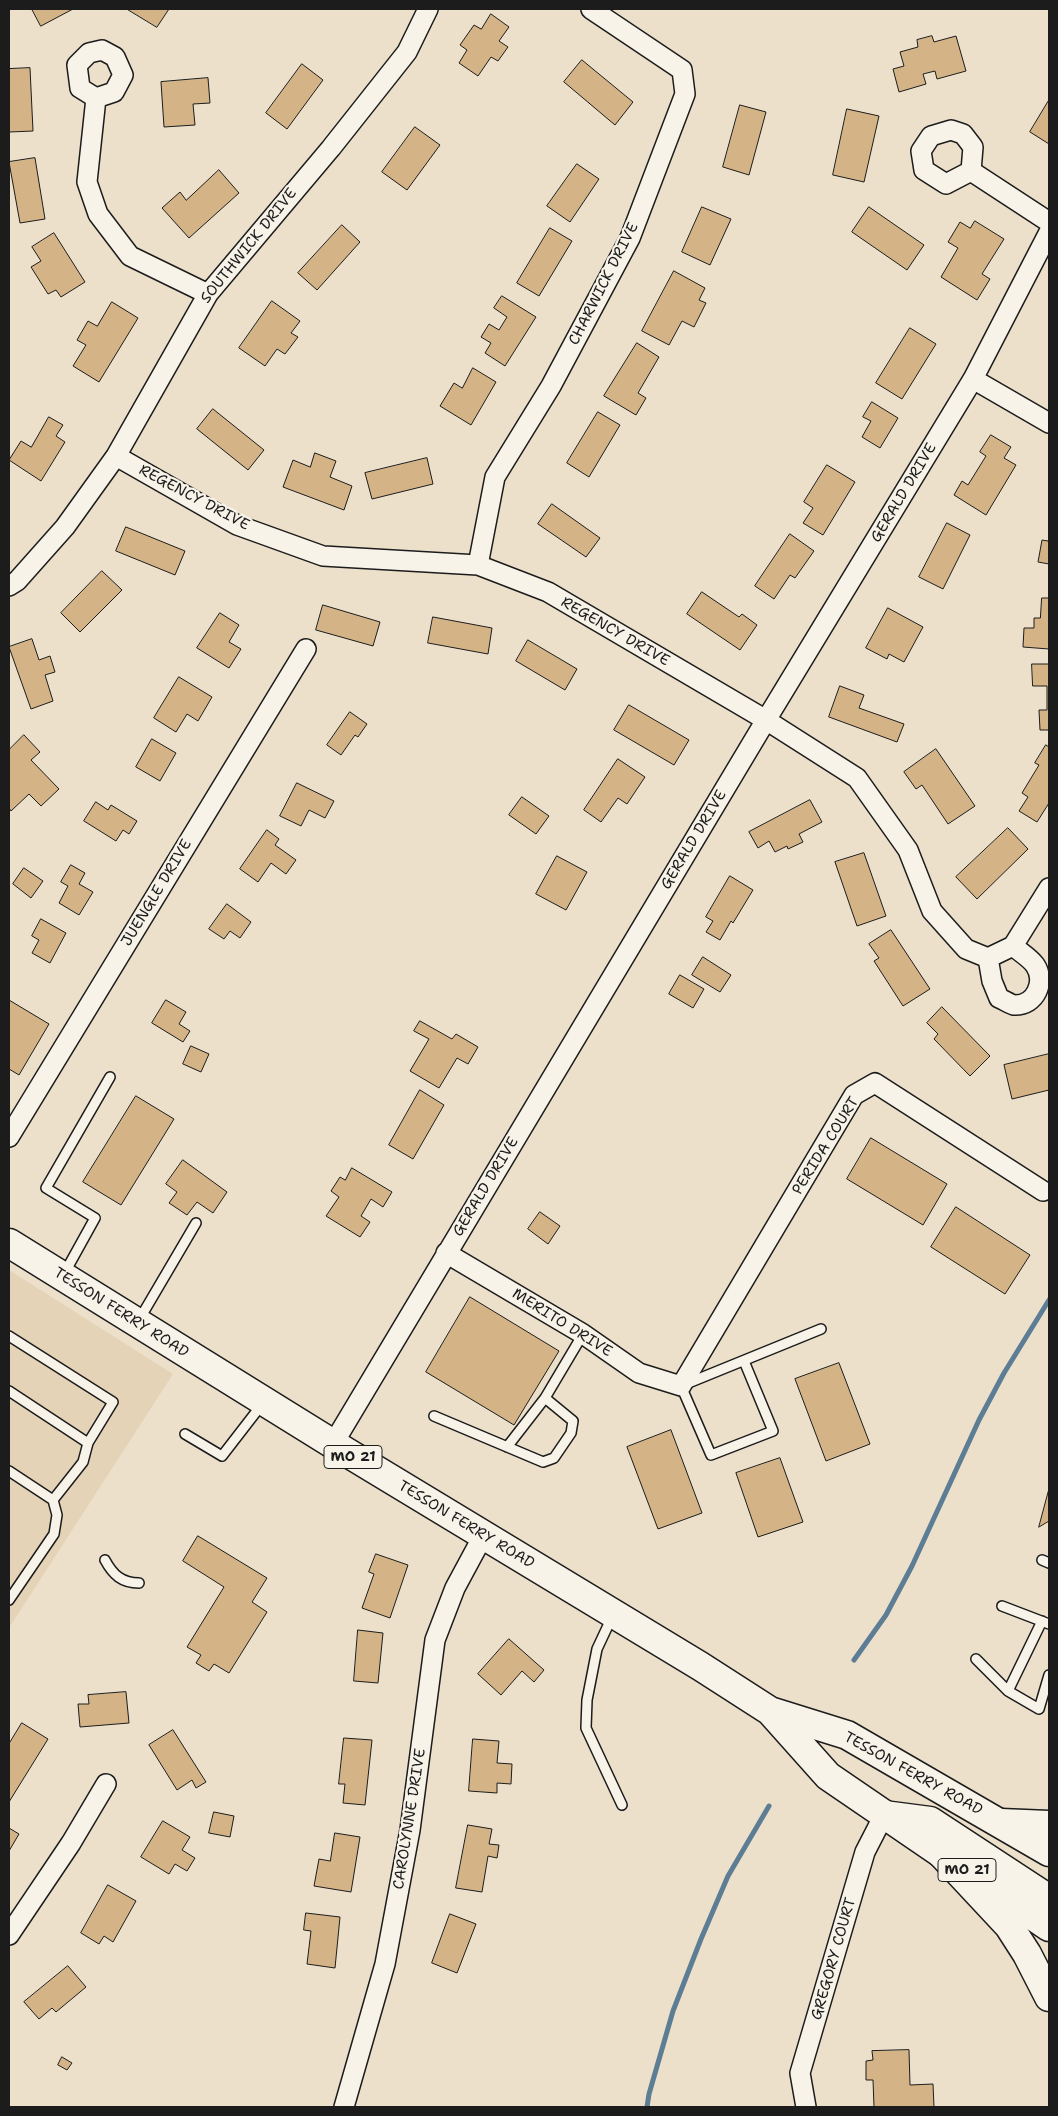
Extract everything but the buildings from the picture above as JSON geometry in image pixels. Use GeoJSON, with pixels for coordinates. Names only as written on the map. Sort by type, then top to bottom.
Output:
{"type":"FeatureCollection","features":[{"type":"Feature","properties":{"kind":"main road","name":"TESSON FERRY ROAD"},"geometry":{"type":"LineString","coordinates":[[9,1243],[483,1536],[700,1666],[770,1711],[847,1735],[1049,1852]]}},
{"type":"Feature","properties":{"kind":"main road","name":"TESSON FERRY ROAD"},"geometry":{"type":"LineString","coordinates":[[770,1711],[828,1776],[1049,1927]]}},
{"type":"Feature","properties":{"kind":"main road"},"geometry":{"type":"LineString","coordinates":[[884,1815],[930,1821],[1049,1899]]}},
{"type":"Feature","properties":{"kind":"main road"},"geometry":{"type":"LineString","coordinates":[[1001,1823],[1049,1825]]}},
{"type":"Feature","properties":{"kind":"main road"},"geometry":{"type":"LineString","coordinates":[[939,1851],[1009,1926],[1027,1954],[1049,1998]]}},
{"type":"Feature","properties":{"kind":"street","name":"SOUTHWICK DRIVE"},"geometry":{"type":"LineString","coordinates":[[9,586],[17,581],[65,527],[116,456],[208,294],[331,148],[407,52],[428,9]]}},
{"type":"Feature","properties":{"kind":"street","name":"CHARWICK DRIVE"},"geometry":{"type":"LineString","coordinates":[[478,565],[495,477],[551,386],[630,238],[685,94],[682,70],[591,9]]}},
{"type":"Feature","properties":{"kind":"street"},"geometry":{"type":"LineString","coordinates":[[96,98],[87,182],[98,214],[130,256],[208,294]]}},
{"type":"Feature","properties":{"kind":"street"},"geometry":{"type":"LineString","coordinates":[[971,171],[1049,222]]}},
{"type":"Feature","properties":{"kind":"street","name":"GERALD DRIVE"},"geometry":{"type":"LineString","coordinates":[[333,1444],[766,720],[973,379],[1049,232]]}},
{"type":"Feature","properties":{"kind":"street"},"geometry":{"type":"LineString","coordinates":[[973,379],[1049,423]]}},
{"type":"Feature","properties":{"kind":"street","name":"REGENCY DRIVE"},"geometry":{"type":"LineString","coordinates":[[116,456],[237,525],[323,556],[478,565],[548,592],[766,720],[857,778],[908,850],[932,911],[966,949],[988,958]]}},
{"type":"Feature","properties":{"kind":"street","name":"JUENGLE DRIVE"},"geometry":{"type":"LineString","coordinates":[[9,1137],[306,649]]}},
{"type":"Feature","properties":{"kind":"street"},"geometry":{"type":"LineString","coordinates":[[1013,946],[1034,964],[1041,979],[1038,992],[1028,1002],[1014,1005],[999,998],[992,981],[988,958],[1013,946],[1049,888]]}},
{"type":"Feature","properties":{"kind":"street","name":"PERIDA COURT"},"geometry":{"type":"LineString","coordinates":[[681,1386],[854,1096],[875,1083],[1043,1191]]}},
{"type":"Feature","properties":{"kind":"street","name":"MERITO DRIVE"},"geometry":{"type":"LineString","coordinates":[[446,1253],[583,1334],[639,1372],[681,1386]]}},
{"type":"Feature","properties":{"kind":"street","name":"CAROLYNNE DRIVE"},"geometry":{"type":"LineString","coordinates":[[344,2107],[385,1964],[410,1830],[435,1640],[455,1588],[483,1536]]}},
{"type":"Feature","properties":{"kind":"street"},"geometry":{"type":"LineString","coordinates":[[9,1935],[71,1843],[106,1784]]}},
{"type":"Feature","properties":{"kind":"street","name":"GREGORY COURT"},"geometry":{"type":"LineString","coordinates":[[806,2107],[800,2073],[865,1852],[884,1815]]}},
{"type":"Feature","properties":{"kind":"lane"},"geometry":{"type":"LineString","coordinates":[[63,1277],[95,1218],[46,1188],[110,1077]]}},
{"type":"Feature","properties":{"kind":"lane"},"geometry":{"type":"LineString","coordinates":[[137,1322],[196,1223]]}},
{"type":"Feature","properties":{"kind":"lane"},"geometry":{"type":"LineString","coordinates":[[744,1360],[773,1432],[712,1455],[681,1386],[744,1360],[821,1329]]}},
{"type":"Feature","properties":{"kind":"lane"},"geometry":{"type":"LineString","coordinates":[[507,1447],[545,1398],[583,1334]]}},
{"type":"Feature","properties":{"kind":"lane"},"geometry":{"type":"LineString","coordinates":[[9,1336],[113,1402],[88,1443],[83,1462],[53,1500]]}},
{"type":"Feature","properties":{"kind":"lane"},"geometry":{"type":"LineString","coordinates":[[9,1391],[88,1443]]}},
{"type":"Feature","properties":{"kind":"lane"},"geometry":{"type":"LineString","coordinates":[[434,1416],[544,1462],[554,1458],[571,1433],[573,1422],[545,1398]]}},
{"type":"Feature","properties":{"kind":"lane"},"geometry":{"type":"LineString","coordinates":[[185,1434],[222,1456],[264,1401]]}},
{"type":"Feature","properties":{"kind":"lane"},"geometry":{"type":"LineString","coordinates":[[9,1471],[53,1500],[57,1515],[54,1534],[9,1600]]}},
{"type":"Feature","properties":{"kind":"lane"},"geometry":{"type":"LineString","coordinates":[[105,1560],[110,1570],[119,1579],[130,1583],[139,1583]]}},
{"type":"Feature","properties":{"kind":"lane"},"geometry":{"type":"LineString","coordinates":[[1002,1606],[1046,1623],[1008,1691]]}},
{"type":"Feature","properties":{"kind":"lane"},"geometry":{"type":"LineString","coordinates":[[613,1614],[597,1649],[587,1700],[586,1728],[622,1805]]}},
{"type":"Feature","properties":{"kind":"lane"},"geometry":{"type":"LineString","coordinates":[[976,1659],[1008,1691],[1039,1709],[1049,1675]]}},
{"type":"Feature","properties":{"kind":"shaded area"},"geometry":{"type":"Polygon","coordinates":[[[9,1270],[173,1374],[9,1628],[9,1270]]]}},
{"type":"Feature","properties":{"kind":"waterway"},"geometry":{"type":"LineString","coordinates":[[854,1660],[886,1615],[912,1566],[979,1420],[1004,1373],[1049,1300]]}},
{"type":"Feature","properties":{"kind":"waterway"},"geometry":{"type":"LineString","coordinates":[[647,2107],[673,2011],[701,1939],[728,1876],[769,1806]]}}]}
